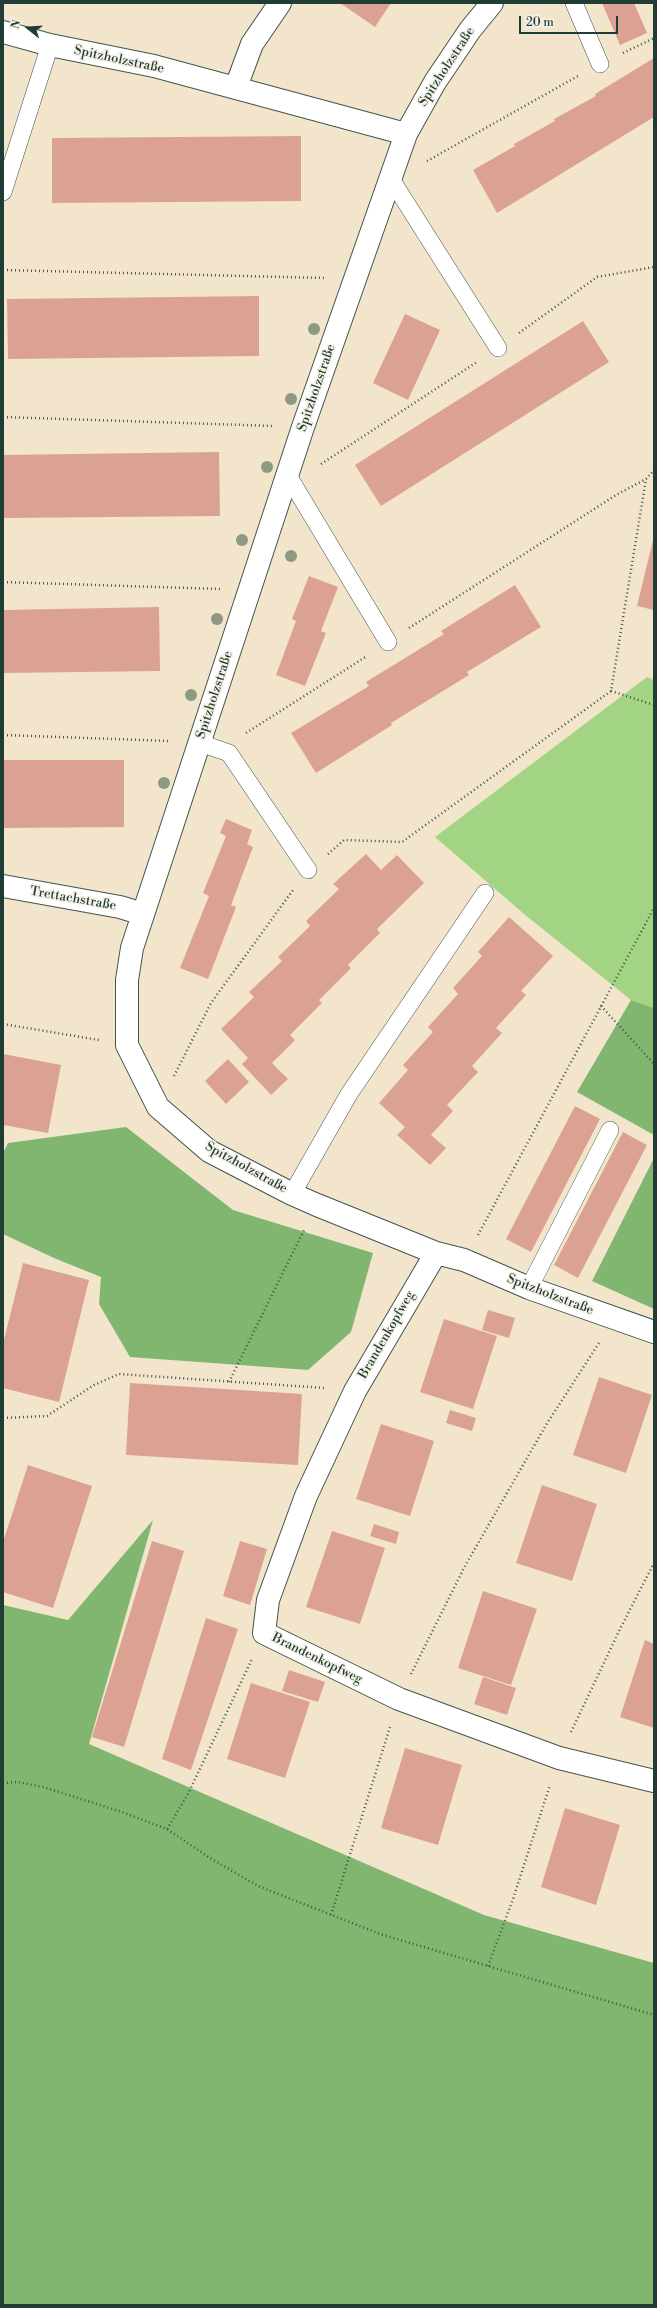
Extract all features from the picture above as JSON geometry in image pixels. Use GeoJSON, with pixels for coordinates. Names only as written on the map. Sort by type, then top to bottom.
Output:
{"type":"FeatureCollection","features":[{"type":"Feature","properties":{"kind":"street"},"geometry":{"type":"LineString","coordinates":[[236,87],[252,44],[280,3]]}},
{"type":"Feature","properties":{"kind":"street","name":"Spitzholzstraße"},"geometry":{"type":"LineString","coordinates":[[492,3],[470,30],[435,82],[406,134],[303,427],[132,948],[128,980],[127,1044],[158,1106],[209,1151],[292,1194],[317,1205],[436,1253],[464,1260],[529,1288],[654,1332]]}},
{"type":"Feature","properties":{"kind":"street","name":"Spitzholzstraße"},"geometry":{"type":"LineString","coordinates":[[3,32],[50,45],[154,66],[406,134]]}},
{"type":"Feature","properties":{"kind":"street","name":"Trettachstraße"},"geometry":{"type":"LineString","coordinates":[[3,886],[120,907],[143,914]]}},
{"type":"Feature","properties":{"kind":"street","name":"Brandenkopfweg"},"geometry":{"type":"LineString","coordinates":[[436,1253],[355,1391],[306,1496],[268,1600],[264,1633],[399,1699],[559,1758],[654,1781]]}},
{"type":"Feature","properties":{"kind":"lane"},"geometry":{"type":"LineString","coordinates":[[574,3],[600,64]]}},
{"type":"Feature","properties":{"kind":"lane"},"geometry":{"type":"LineString","coordinates":[[3,192],[50,45]]}},
{"type":"Feature","properties":{"kind":"lane"},"geometry":{"type":"LineString","coordinates":[[391,179],[498,348]]}},
{"type":"Feature","properties":{"kind":"lane"},"geometry":{"type":"LineString","coordinates":[[290,466],[388,642]]}},
{"type":"Feature","properties":{"kind":"lane"},"geometry":{"type":"LineString","coordinates":[[200,743],[229,753],[308,870]]}},
{"type":"Feature","properties":{"kind":"lane","name":"Spitzholzstraße"},"geometry":{"type":"LineString","coordinates":[[292,1194],[349,1094],[485,893]]}},
{"type":"Feature","properties":{"kind":"lane"},"geometry":{"type":"LineString","coordinates":[[529,1288],[610,1130]]}},
{"type":"Feature","properties":{"kind":"path"},"geometry":{"type":"LineString","coordinates":[[391,179],[440,154],[600,64],[654,38]]}},
{"type":"Feature","properties":{"kind":"path"},"geometry":{"type":"LineString","coordinates":[[290,466],[322,464],[498,348],[597,277],[654,267]]}},
{"type":"Feature","properties":{"kind":"path"},"geometry":{"type":"LineString","coordinates":[[3,270],[356,278]]}},
{"type":"Feature","properties":{"kind":"path"},"geometry":{"type":"LineString","coordinates":[[3,417],[303,427]]}},
{"type":"Feature","properties":{"kind":"path"},"geometry":{"type":"LineString","coordinates":[[245,734],[616,495],[646,479],[654,470]]}},
{"type":"Feature","properties":{"kind":"path"},"geometry":{"type":"LineString","coordinates":[[158,1106],[211,1003],[308,870],[344,840],[402,842],[611,691],[646,479]]}},
{"type":"Feature","properties":{"kind":"path"},"geometry":{"type":"LineString","coordinates":[[3,582],[249,590]]}},
{"type":"Feature","properties":{"kind":"path"},"geometry":{"type":"LineString","coordinates":[[611,691],[654,705]]}},
{"type":"Feature","properties":{"kind":"path"},"geometry":{"type":"LineString","coordinates":[[3,735],[200,743]]}},
{"type":"Feature","properties":{"kind":"path"},"geometry":{"type":"LineString","coordinates":[[464,1260],[654,908]]}},
{"type":"Feature","properties":{"kind":"path"},"geometry":{"type":"LineString","coordinates":[[601,1006],[654,1064]]}},
{"type":"Feature","properties":{"kind":"path"},"geometry":{"type":"LineString","coordinates":[[3,1024],[127,1044]]}},
{"type":"Feature","properties":{"kind":"path"},"geometry":{"type":"LineString","coordinates":[[229,1382],[317,1205]]}},
{"type":"Feature","properties":{"kind":"path"},"geometry":{"type":"LineString","coordinates":[[331,1915],[356,1831],[399,1699],[465,1566],[546,1425],[614,1319]]}},
{"type":"Feature","properties":{"kind":"path"},"geometry":{"type":"LineString","coordinates":[[3,1418],[47,1416],[94,1385],[119,1374],[355,1391]]}},
{"type":"Feature","properties":{"kind":"path"},"geometry":{"type":"LineString","coordinates":[[488,1966],[514,1899],[559,1758],[620,1629],[654,1563]]}},
{"type":"Feature","properties":{"kind":"path"},"geometry":{"type":"LineString","coordinates":[[167,1829],[188,1794],[264,1633]]}},
{"type":"Feature","properties":{"kind":"path"},"geometry":{"type":"LineString","coordinates":[[3,1783],[17,1782],[43,1787],[119,1811],[167,1829],[210,1858],[258,1886],[380,1934],[654,2015]]}},
{"type":"Feature","properties":{"kind":"green space"},"geometry":{"type":"Polygon","coordinates":[[[647,677],[654,680],[654,1008],[631,1000],[524,914],[435,837],[647,677]]]}},
{"type":"Feature","properties":{"kind":"green space"},"geometry":{"type":"Polygon","coordinates":[[[631,1000],[654,1008],[654,1135],[577,1092],[631,1000]]]}},
{"type":"Feature","properties":{"kind":"green space"},"geometry":{"type":"Polygon","coordinates":[[[126,1127],[233,1210],[373,1253],[351,1332],[308,1370],[130,1357],[99,1304],[101,1277],[54,1258],[3,1234],[3,1153],[8,1143],[126,1127]]]}},
{"type":"Feature","properties":{"kind":"green space"},"geometry":{"type":"Polygon","coordinates":[[[654,1158],[654,1309],[592,1281],[654,1158]]]}},
{"type":"Feature","properties":{"kind":"green space"},"geometry":{"type":"Polygon","coordinates":[[[153,1520],[89,1744],[484,1915],[654,1963],[654,2305],[3,2305],[3,1605],[68,1620],[153,1520]]]}},
{"type":"Feature","properties":{"kind":"building"},"geometry":{"type":"Polygon","coordinates":[[[340,3],[391,3],[375,27],[340,3]]]}},
{"type":"Feature","properties":{"kind":"building"},"geometry":{"type":"Polygon","coordinates":[[[602,3],[634,3],[647,33],[620,45],[602,3]]]}},
{"type":"Feature","properties":{"kind":"building"},"geometry":{"type":"Polygon","coordinates":[[[654,58],[654,117],[497,213],[473,170],[515,146],[514,144],[555,121],[554,119],[596,96],[595,94],[654,58]]]}},
{"type":"Feature","properties":{"kind":"building"},"geometry":{"type":"Polygon","coordinates":[[[301,136],[301,201],[52,203],[52,138],[301,136]]]}},
{"type":"Feature","properties":{"kind":"building"},"geometry":{"type":"Polygon","coordinates":[[[259,296],[259,356],[8,359],[7,299],[259,296]]]}},
{"type":"Feature","properties":{"kind":"building"},"geometry":{"type":"Polygon","coordinates":[[[405,314],[440,330],[408,400],[373,383],[405,314]]]}},
{"type":"Feature","properties":{"kind":"building"},"geometry":{"type":"Polygon","coordinates":[[[583,321],[609,362],[381,506],[355,465],[583,321]]]}},
{"type":"Feature","properties":{"kind":"building"},"geometry":{"type":"Polygon","coordinates":[[[219,452],[220,516],[3,518],[3,455],[219,452]]]}},
{"type":"Feature","properties":{"kind":"building"},"geometry":{"type":"Polygon","coordinates":[[[654,540],[654,610],[637,606],[654,540]]]}},
{"type":"Feature","properties":{"kind":"building"},"geometry":{"type":"Polygon","coordinates":[[[309,576],[338,587],[321,631],[326,633],[305,686],[276,675],[296,621],[292,619],[309,576]]]}},
{"type":"Feature","properties":{"kind":"building"},"geometry":{"type":"Polygon","coordinates":[[[515,585],[541,627],[467,672],[469,675],[391,723],[392,725],[316,773],[291,733],[369,686],[366,682],[444,634],[441,631],[515,585]]]}},
{"type":"Feature","properties":{"kind":"building"},"geometry":{"type":"Polygon","coordinates":[[[159,607],[160,671],[3,673],[3,610],[159,607]]]}},
{"type":"Feature","properties":{"kind":"building"},"geometry":{"type":"Polygon","coordinates":[[[3,760],[124,760],[124,827],[3,828],[3,760]]]}},
{"type":"Feature","properties":{"kind":"building"},"geometry":{"type":"Polygon","coordinates":[[[226,819],[252,830],[247,844],[253,847],[231,905],[236,907],[208,979],[180,968],[209,896],[203,893],[226,836],[220,833],[226,819]]]}},
{"type":"Feature","properties":{"kind":"building"},"geometry":{"type":"Polygon","coordinates":[[[366,854],[381,870],[397,855],[424,883],[377,929],[380,933],[348,965],[351,968],[319,1000],[322,1003],[290,1035],[295,1040],[272,1063],[288,1079],[271,1095],[242,1064],[248,1058],[221,1029],[254,997],[249,992],[282,961],[278,957],[310,926],[306,921],[339,889],[333,884],[366,854]]]}},
{"type":"Feature","properties":{"kind":"building"},"geometry":{"type":"Polygon","coordinates":[[[509,917],[553,956],[521,991],[526,995],[496,1028],[502,1033],[472,1066],[478,1072],[447,1105],[453,1111],[431,1135],[446,1148],[430,1165],[397,1135],[405,1127],[379,1103],[408,1070],[403,1065],[433,1032],[428,1027],[458,994],[453,988],[482,956],[478,952],[509,917]]]}},
{"type":"Feature","properties":{"kind":"building"},"geometry":{"type":"Polygon","coordinates":[[[3,1054],[61,1065],[48,1133],[3,1125],[3,1054]]]}},
{"type":"Feature","properties":{"kind":"building"},"geometry":{"type":"Polygon","coordinates":[[[228,1059],[249,1082],[226,1104],[205,1081],[228,1059]]]}},
{"type":"Feature","properties":{"kind":"building"},"geometry":{"type":"Polygon","coordinates":[[[575,1106],[600,1119],[531,1252],[506,1239],[575,1106]]]}},
{"type":"Feature","properties":{"kind":"building"},"geometry":{"type":"Polygon","coordinates":[[[623,1132],[647,1145],[578,1278],[554,1265],[623,1132]]]}},
{"type":"Feature","properties":{"kind":"building"},"geometry":{"type":"Polygon","coordinates":[[[23,1263],[89,1280],[59,1402],[3,1388],[3,1344],[23,1263]]]}},
{"type":"Feature","properties":{"kind":"building"},"geometry":{"type":"Polygon","coordinates":[[[488,1310],[515,1318],[509,1338],[482,1330],[488,1310]]]}},
{"type":"Feature","properties":{"kind":"building"},"geometry":{"type":"Polygon","coordinates":[[[444,1319],[497,1336],[473,1409],[420,1392],[444,1319]]]}},
{"type":"Feature","properties":{"kind":"building"},"geometry":{"type":"Polygon","coordinates":[[[599,1377],[652,1395],[626,1473],[573,1455],[599,1377]]]}},
{"type":"Feature","properties":{"kind":"building"},"geometry":{"type":"Polygon","coordinates":[[[130,1383],[302,1394],[298,1465],[126,1455],[130,1383]]]}},
{"type":"Feature","properties":{"kind":"building"},"geometry":{"type":"Polygon","coordinates":[[[450,1410],[476,1418],[472,1431],[446,1423],[450,1410]]]}},
{"type":"Feature","properties":{"kind":"building"},"geometry":{"type":"Polygon","coordinates":[[[381,1424],[434,1441],[410,1516],[356,1499],[381,1424]]]}},
{"type":"Feature","properties":{"kind":"building"},"geometry":{"type":"Polygon","coordinates":[[[28,1465],[92,1486],[53,1608],[3,1592],[3,1542],[28,1465]]]}},
{"type":"Feature","properties":{"kind":"building"},"geometry":{"type":"Polygon","coordinates":[[[542,1485],[597,1504],[572,1581],[516,1563],[542,1485]]]}},
{"type":"Feature","properties":{"kind":"building"},"geometry":{"type":"Polygon","coordinates":[[[374,1524],[399,1532],[396,1544],[370,1536],[374,1524]]]}},
{"type":"Feature","properties":{"kind":"building"},"geometry":{"type":"Polygon","coordinates":[[[332,1531],[385,1548],[360,1624],[306,1607],[332,1531]]]}},
{"type":"Feature","properties":{"kind":"building"},"geometry":{"type":"Polygon","coordinates":[[[152,1541],[184,1551],[124,1747],[92,1737],[152,1541]]]}},
{"type":"Feature","properties":{"kind":"building"},"geometry":{"type":"Polygon","coordinates":[[[240,1541],[267,1549],[250,1605],[223,1596],[240,1541]]]}},
{"type":"Feature","properties":{"kind":"building"},"geometry":{"type":"Polygon","coordinates":[[[483,1591],[537,1609],[511,1685],[458,1668],[483,1591]]]}},
{"type":"Feature","properties":{"kind":"building"},"geometry":{"type":"Polygon","coordinates":[[[206,1618],[238,1629],[191,1770],[162,1759],[206,1618]]]}},
{"type":"Feature","properties":{"kind":"building"},"geometry":{"type":"Polygon","coordinates":[[[645,1640],[654,1644],[654,1728],[620,1717],[645,1640]]]}},
{"type":"Feature","properties":{"kind":"building"},"geometry":{"type":"Polygon","coordinates":[[[289,1670],[325,1682],[318,1702],[282,1691],[289,1670]]]}},
{"type":"Feature","properties":{"kind":"building"},"geometry":{"type":"Polygon","coordinates":[[[483,1677],[516,1688],[507,1715],[474,1704],[483,1677]]]}},
{"type":"Feature","properties":{"kind":"building"},"geometry":{"type":"Polygon","coordinates":[[[251,1683],[310,1702],[285,1778],[227,1759],[251,1683]]]}},
{"type":"Feature","properties":{"kind":"building"},"geometry":{"type":"Polygon","coordinates":[[[405,1748],[462,1765],[438,1845],[381,1828],[405,1748]]]}},
{"type":"Feature","properties":{"kind":"building"},"geometry":{"type":"Polygon","coordinates":[[[565,1808],[620,1825],[596,1905],[541,1887],[565,1808]]]}}]}
